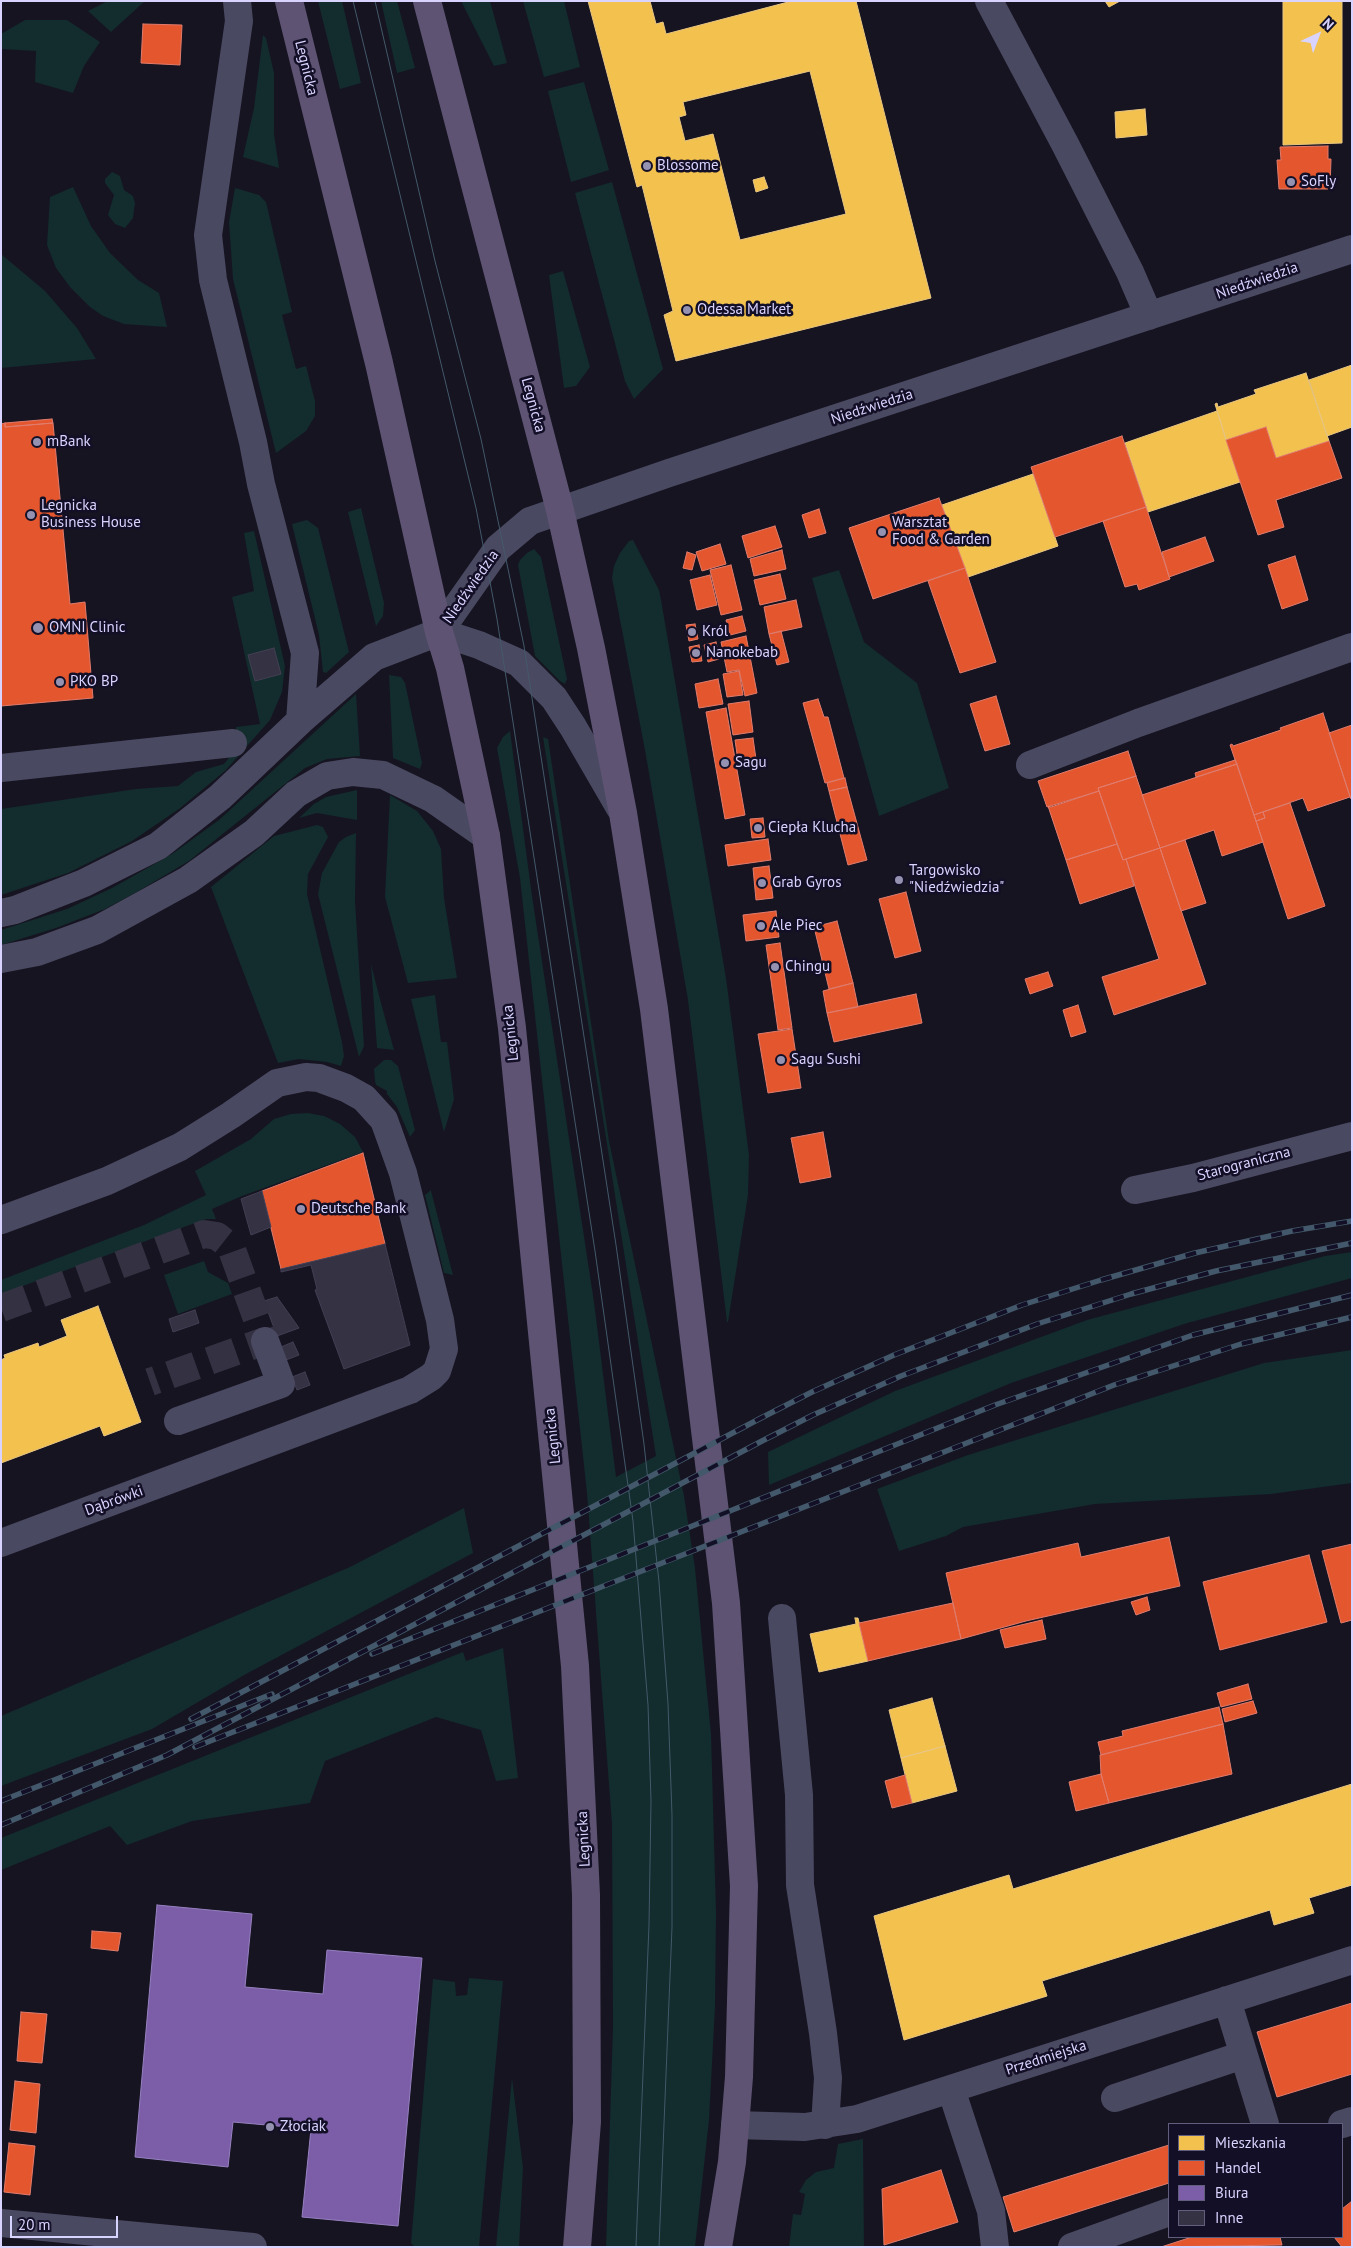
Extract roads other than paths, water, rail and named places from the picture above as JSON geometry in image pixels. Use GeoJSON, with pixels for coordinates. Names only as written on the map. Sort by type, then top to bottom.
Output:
{"type":"FeatureCollection","features":[{"type":"Feature","properties":{"kind":"main road","name":"Legnicka"},"geometry":{"type":"LineString","coordinates":[[289,1],[379,363],[439,632],[450,668],[486,836],[512,1028],[575,1666],[586,1896],[587,2103],[577,2247]]}},
{"type":"Feature","properties":{"kind":"main road","name":"Legnicka"},"geometry":{"type":"LineString","coordinates":[[427,1],[560,510],[592,648],[623,813],[654,1009],[726,1603],[744,1886],[739,2068],[735,2125],[718,2247]]}},
{"type":"Feature","properties":{"kind":"street"},"geometry":{"type":"LineString","coordinates":[[237,1],[239,21],[208,235],[213,280],[253,442],[261,484],[305,653],[300,721]]}},
{"type":"Feature","properties":{"kind":"street"},"geometry":{"type":"LineString","coordinates":[[989,1],[1130,272],[1148,316]]}},
{"type":"Feature","properties":{"kind":"street","name":"Niedźwiedzia"},"geometry":{"type":"LineString","coordinates":[[439,632],[498,548],[530,521],[1352,249]]}},
{"type":"Feature","properties":{"kind":"street"},"geometry":{"type":"LineString","coordinates":[[1,913],[16,910],[84,883],[158,846],[220,797],[300,721],[374,657],[439,632]]}},
{"type":"Feature","properties":{"kind":"street","name":"Legnicka"},"geometry":{"type":"LineString","coordinates":[[439,632],[479,645],[519,663],[554,698],[623,813]]}},
{"type":"Feature","properties":{"kind":"street"},"geometry":{"type":"LineString","coordinates":[[1030,765],[1138,723],[1352,647]]}},
{"type":"Feature","properties":{"kind":"street"},"geometry":{"type":"LineString","coordinates":[[1,768],[233,743]]}},
{"type":"Feature","properties":{"kind":"street"},"geometry":{"type":"LineString","coordinates":[[1,959],[37,952],[98,930],[188,880],[254,832],[296,794],[327,776],[353,772],[383,775],[433,799],[486,836]]}},
{"type":"Feature","properties":{"kind":"street","name":"Dąbrówki"},"geometry":{"type":"LineString","coordinates":[[1,1220],[107,1181],[172,1151],[231,1115],[276,1083],[306,1076],[319,1078],[346,1088],[364,1098],[384,1120],[402,1174],[440,1320],[444,1349],[440,1364],[431,1377],[410,1390],[1,1543]]}},
{"type":"Feature","properties":{"kind":"street","name":"Starograniczna"},"geometry":{"type":"LineString","coordinates":[[1135,1190],[1193,1178],[1352,1136]]}},
{"type":"Feature","properties":{"kind":"street"},"geometry":{"type":"LineString","coordinates":[[178,1421],[280,1384],[265,1341]]}},
{"type":"Feature","properties":{"kind":"street"},"geometry":{"type":"LineString","coordinates":[[782,1618],[799,1795],[800,1885],[823,2033],[828,2078],[825,2124]]}},
{"type":"Feature","properties":{"kind":"street","name":"Przedmiejska"},"geometry":{"type":"LineString","coordinates":[[735,2125],[805,2127],[857,2119],[1352,1960]]}},
{"type":"Feature","properties":{"kind":"street"},"geometry":{"type":"LineString","coordinates":[[1227,2000],[1265,2123]]}},
{"type":"Feature","properties":{"kind":"street"},"geometry":{"type":"LineString","coordinates":[[1116,2098],[1243,2055]]}},
{"type":"Feature","properties":{"kind":"street"},"geometry":{"type":"LineString","coordinates":[[951,2089],[991,2211],[995,2247]]}},
{"type":"Feature","properties":{"kind":"street"},"geometry":{"type":"LineString","coordinates":[[1072,2247],[1168,2212]]}},
{"type":"Feature","properties":{"kind":"street"},"geometry":{"type":"LineString","coordinates":[[1,2223],[254,2247]]}},
{"type":"Feature","properties":{"kind":"tunnel"},"geometry":{"type":"LineString","coordinates":[[1,1308],[204,1234],[217,1236],[231,1247],[265,1341],[150,1382]]}},
{"type":"Feature","properties":{"kind":"tram line"},"geometry":{"type":"LineString","coordinates":[[353,1],[476,508],[497,619],[595,1251],[633,1521],[648,1705],[651,1801],[649,1925],[636,2247]]}},
{"type":"Feature","properties":{"kind":"tram line"},"geometry":{"type":"LineString","coordinates":[[375,1],[435,261],[481,439],[524,646],[616,1245],[644,1444],[659,1582],[668,1704],[672,1815],[672,1927],[659,2247]]}},
{"type":"Feature","properties":{"kind":"railway"},"geometry":{"type":"LineString","coordinates":[[191,1719],[761,1418],[812,1392],[894,1355],[1022,1305],[1101,1280],[1195,1253],[1292,1231],[1352,1221]]}},
{"type":"Feature","properties":{"kind":"railway"},"geometry":{"type":"LineString","coordinates":[[1,1825],[167,1755],[762,1441],[813,1415],[901,1376],[1037,1324],[1131,1294],[1216,1271],[1352,1243]]}},
{"type":"Feature","properties":{"kind":"railway"},"geometry":{"type":"LineString","coordinates":[[372,1654],[995,1405],[1193,1335],[1352,1295]]}},
{"type":"Feature","properties":{"kind":"railway"},"geometry":{"type":"LineString","coordinates":[[195,1747],[1114,1385],[1241,1344],[1352,1317]]}},
{"type":"Feature","properties":{"kind":"railway"},"geometry":{"type":"LineString","coordinates":[[1,1801],[272,1694]]}},
{"type":"Feature","properties":{"kind":"place","name":"Blossome"},"geometry":{"type":"Point","coordinates":[647,166]}},
{"type":"Feature","properties":{"kind":"place","name":"SoFly"},"geometry":{"type":"Point","coordinates":[1291,182]}},
{"type":"Feature","properties":{"kind":"place","name":"Odessa Market"},"geometry":{"type":"Point","coordinates":[687,310]}},
{"type":"Feature","properties":{"kind":"place","name":"mBank"},"geometry":{"type":"Point","coordinates":[37,442]}},
{"type":"Feature","properties":{"kind":"place","name":"Legnicka Business House"},"geometry":{"type":"Point","coordinates":[31,515]}},
{"type":"Feature","properties":{"kind":"place","name":"Warsztat Food & Garden"},"geometry":{"type":"Point","coordinates":[882,532]}},
{"type":"Feature","properties":{"kind":"place","name":"OMNI Clinic"},"geometry":{"type":"Point","coordinates":[38,628]}},
{"type":"Feature","properties":{"kind":"place","name":"Król"},"geometry":{"type":"Point","coordinates":[692,632]}},
{"type":"Feature","properties":{"kind":"place","name":"Nanokebab"},"geometry":{"type":"Point","coordinates":[696,653]}},
{"type":"Feature","properties":{"kind":"place","name":"PKO BP"},"geometry":{"type":"Point","coordinates":[60,682]}},
{"type":"Feature","properties":{"kind":"place","name":"Sagu"},"geometry":{"type":"Point","coordinates":[725,763]}},
{"type":"Feature","properties":{"kind":"place","name":"Ciepła Klucha"},"geometry":{"type":"Point","coordinates":[758,828]}},
{"type":"Feature","properties":{"kind":"place","name":"Targowisko \"Niedźwiedzia\""},"geometry":{"type":"Point","coordinates":[899,880]}},
{"type":"Feature","properties":{"kind":"place","name":"Grab Gyros"},"geometry":{"type":"Point","coordinates":[762,883]}},
{"type":"Feature","properties":{"kind":"place","name":"Ale Piec"},"geometry":{"type":"Point","coordinates":[761,926]}},
{"type":"Feature","properties":{"kind":"place","name":"Chingu"},"geometry":{"type":"Point","coordinates":[775,967]}},
{"type":"Feature","properties":{"kind":"place","name":"Sagu Sushi"},"geometry":{"type":"Point","coordinates":[781,1060]}},
{"type":"Feature","properties":{"kind":"place","name":"Deutsche Bank"},"geometry":{"type":"Point","coordinates":[301,1209]}},
{"type":"Feature","properties":{"kind":"place","name":"Złociak"},"geometry":{"type":"Point","coordinates":[270,2127]}}]}
